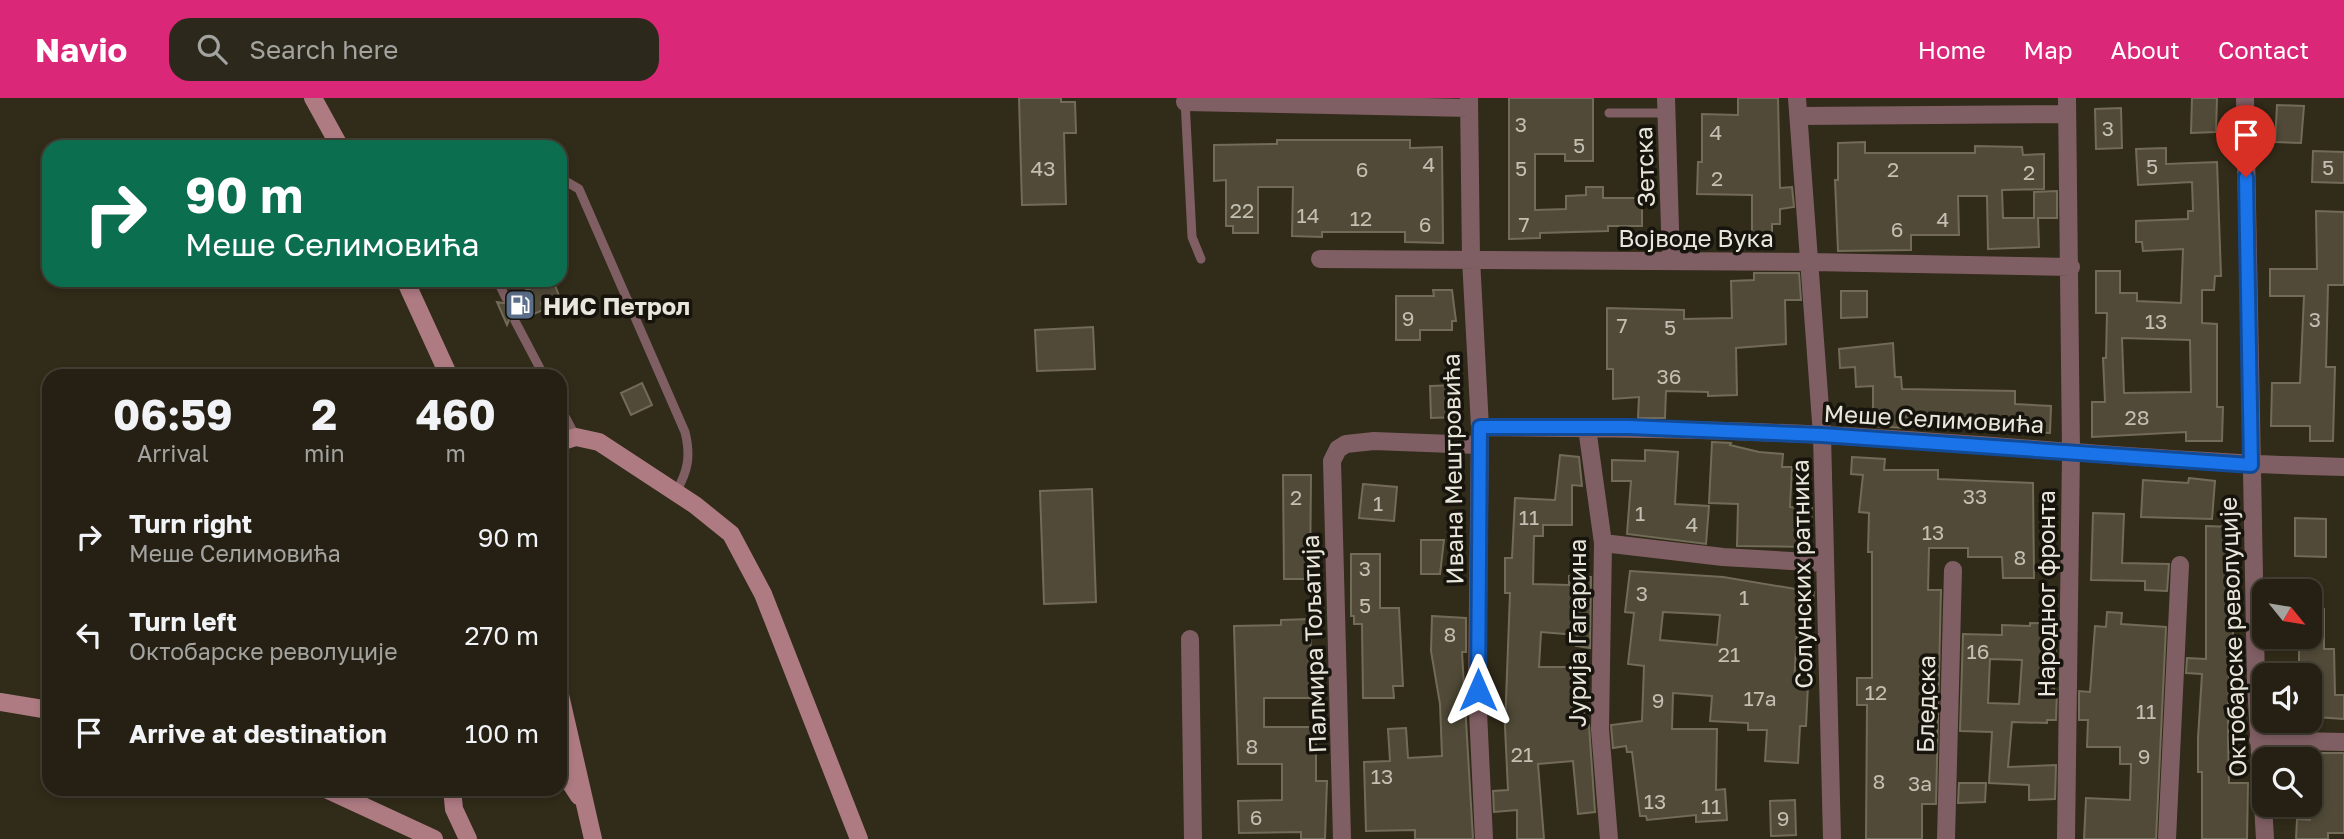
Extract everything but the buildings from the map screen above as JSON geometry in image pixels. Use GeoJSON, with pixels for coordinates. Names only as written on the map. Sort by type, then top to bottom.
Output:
{"type":"FeatureCollection","features":[{"type":"Feature","properties":{"kind":"main road"},"geometry":{"type":"LineString","coordinates":[[313,98],[336,140]]}},
{"type":"Feature","properties":{"kind":"main road"},"geometry":{"type":"LineString","coordinates":[[408,287],[446,369]]}},
{"type":"Feature","properties":{"kind":"main road"},"geometry":{"type":"LineString","coordinates":[[568,440],[599,442],[720,524],[740,547],[763,594],[859,839]]}},
{"type":"Feature","properties":{"kind":"main road"},"geometry":{"type":"LineString","coordinates":[[0,702],[42,708]]}},
{"type":"Feature","properties":{"kind":"main road"},"geometry":{"type":"LineString","coordinates":[[567,726],[593,839]]}},
{"type":"Feature","properties":{"kind":"main road"},"geometry":{"type":"LineString","coordinates":[[567,778],[585,807]]}},
{"type":"Feature","properties":{"kind":"main road"},"geometry":{"type":"LineString","coordinates":[[341,796],[434,839]]}},
{"type":"Feature","properties":{"kind":"main road"},"geometry":{"type":"LineString","coordinates":[[453,796],[454,809],[468,839]]}},
{"type":"Feature","properties":{"kind":"main road"},"geometry":{"type":"LineString","coordinates":[[845,808],[845,839]]}},
{"type":"Feature","properties":{"kind":"street","name":"Солунских ратника"},"geometry":{"type":"LineString","coordinates":[[1797,98],[1822,435],[1832,839]]}},
{"type":"Feature","properties":{"kind":"street","name":"Октобарске револуције"},"geometry":{"type":"LineString","coordinates":[[2245,98],[2251,465],[2259,740],[2265,839]]}},
{"type":"Feature","properties":{"kind":"street"},"geometry":{"type":"LineString","coordinates":[[1185,100],[1469,103]]}},
{"type":"Feature","properties":{"kind":"street","name":"Ивана Мештровића"},"geometry":{"type":"LineString","coordinates":[[1469,103],[1471,259],[1480,427],[1478,690],[1484,839]]}},
{"type":"Feature","properties":{"kind":"street","name":"Зетска"},"geometry":{"type":"LineString","coordinates":[[1666,106],[1671,261]]}},
{"type":"Feature","properties":{"kind":"street"},"geometry":{"type":"LineString","coordinates":[[1799,116],[2067,106]]}},
{"type":"Feature","properties":{"kind":"street","name":"Народног фронта"},"geometry":{"type":"LineString","coordinates":[[2066,839],[2071,451],[2071,268],[2067,106]]}},
{"type":"Feature","properties":{"kind":"street","name":"Војводе Вука"},"geometry":{"type":"LineString","coordinates":[[1320,259],[1811,262],[2071,268]]}},
{"type":"Feature","properties":{"kind":"street","name":"Меше Селимовића"},"geometry":{"type":"LineString","coordinates":[[1480,427],[1822,435],[2251,465],[2344,467]]}},
{"type":"Feature","properties":{"kind":"street","name":"Јурија Гагарина"},"geometry":{"type":"LineString","coordinates":[[1587,428],[1602,543],[1600,729],[1609,839]]}},
{"type":"Feature","properties":{"kind":"street","name":"Палмира Тољатија"},"geometry":{"type":"LineString","coordinates":[[1342,839],[1332,461],[1338,449],[1346,444],[1374,441],[1478,445]]}},
{"type":"Feature","properties":{"kind":"street"},"geometry":{"type":"LineString","coordinates":[[1602,543],[1723,557],[1825,563]]}},
{"type":"Feature","properties":{"kind":"street"},"geometry":{"type":"LineString","coordinates":[[2167,839],[2180,565]]}},
{"type":"Feature","properties":{"kind":"street","name":"Бледска"},"geometry":{"type":"LineString","coordinates":[[1945,839],[1953,570]]}},
{"type":"Feature","properties":{"kind":"street"},"geometry":{"type":"LineString","coordinates":[[1190,639],[1193,839]]}},
{"type":"Feature","properties":{"kind":"street"},"geometry":{"type":"LineString","coordinates":[[2259,740],[2344,742]]}},
{"type":"Feature","properties":{"kind":"lane"},"geometry":{"type":"LineString","coordinates":[[1185,100],[1192,237],[1201,259]]}},
{"type":"Feature","properties":{"kind":"lane","name":"Зетска"},"geometry":{"type":"LineString","coordinates":[[1609,113],[1666,106]]}},
{"type":"Feature","properties":{"kind":"lane"},"geometry":{"type":"LineString","coordinates":[[567,182],[579,189],[685,432],[690,452],[687,472],[676,492]]}},
{"type":"Feature","properties":{"kind":"lane"},"geometry":{"type":"LineString","coordinates":[[500,287],[506,298]]}},
{"type":"Feature","properties":{"kind":"lane"},"geometry":{"type":"LineString","coordinates":[[515,321],[540,369]]}},
{"type":"Feature","properties":{"kind":"place","name":"НИС Петрол"},"geometry":{"type":"Point","coordinates":[520,305]}},
{"type":"Feature","properties":{"kind":"route"},"geometry":{"type":"LineString","coordinates":[[1478,690],[1480,427],[1629,427],[1733,434],[1822,435],[2251,465],[2246,177]]}}]}
